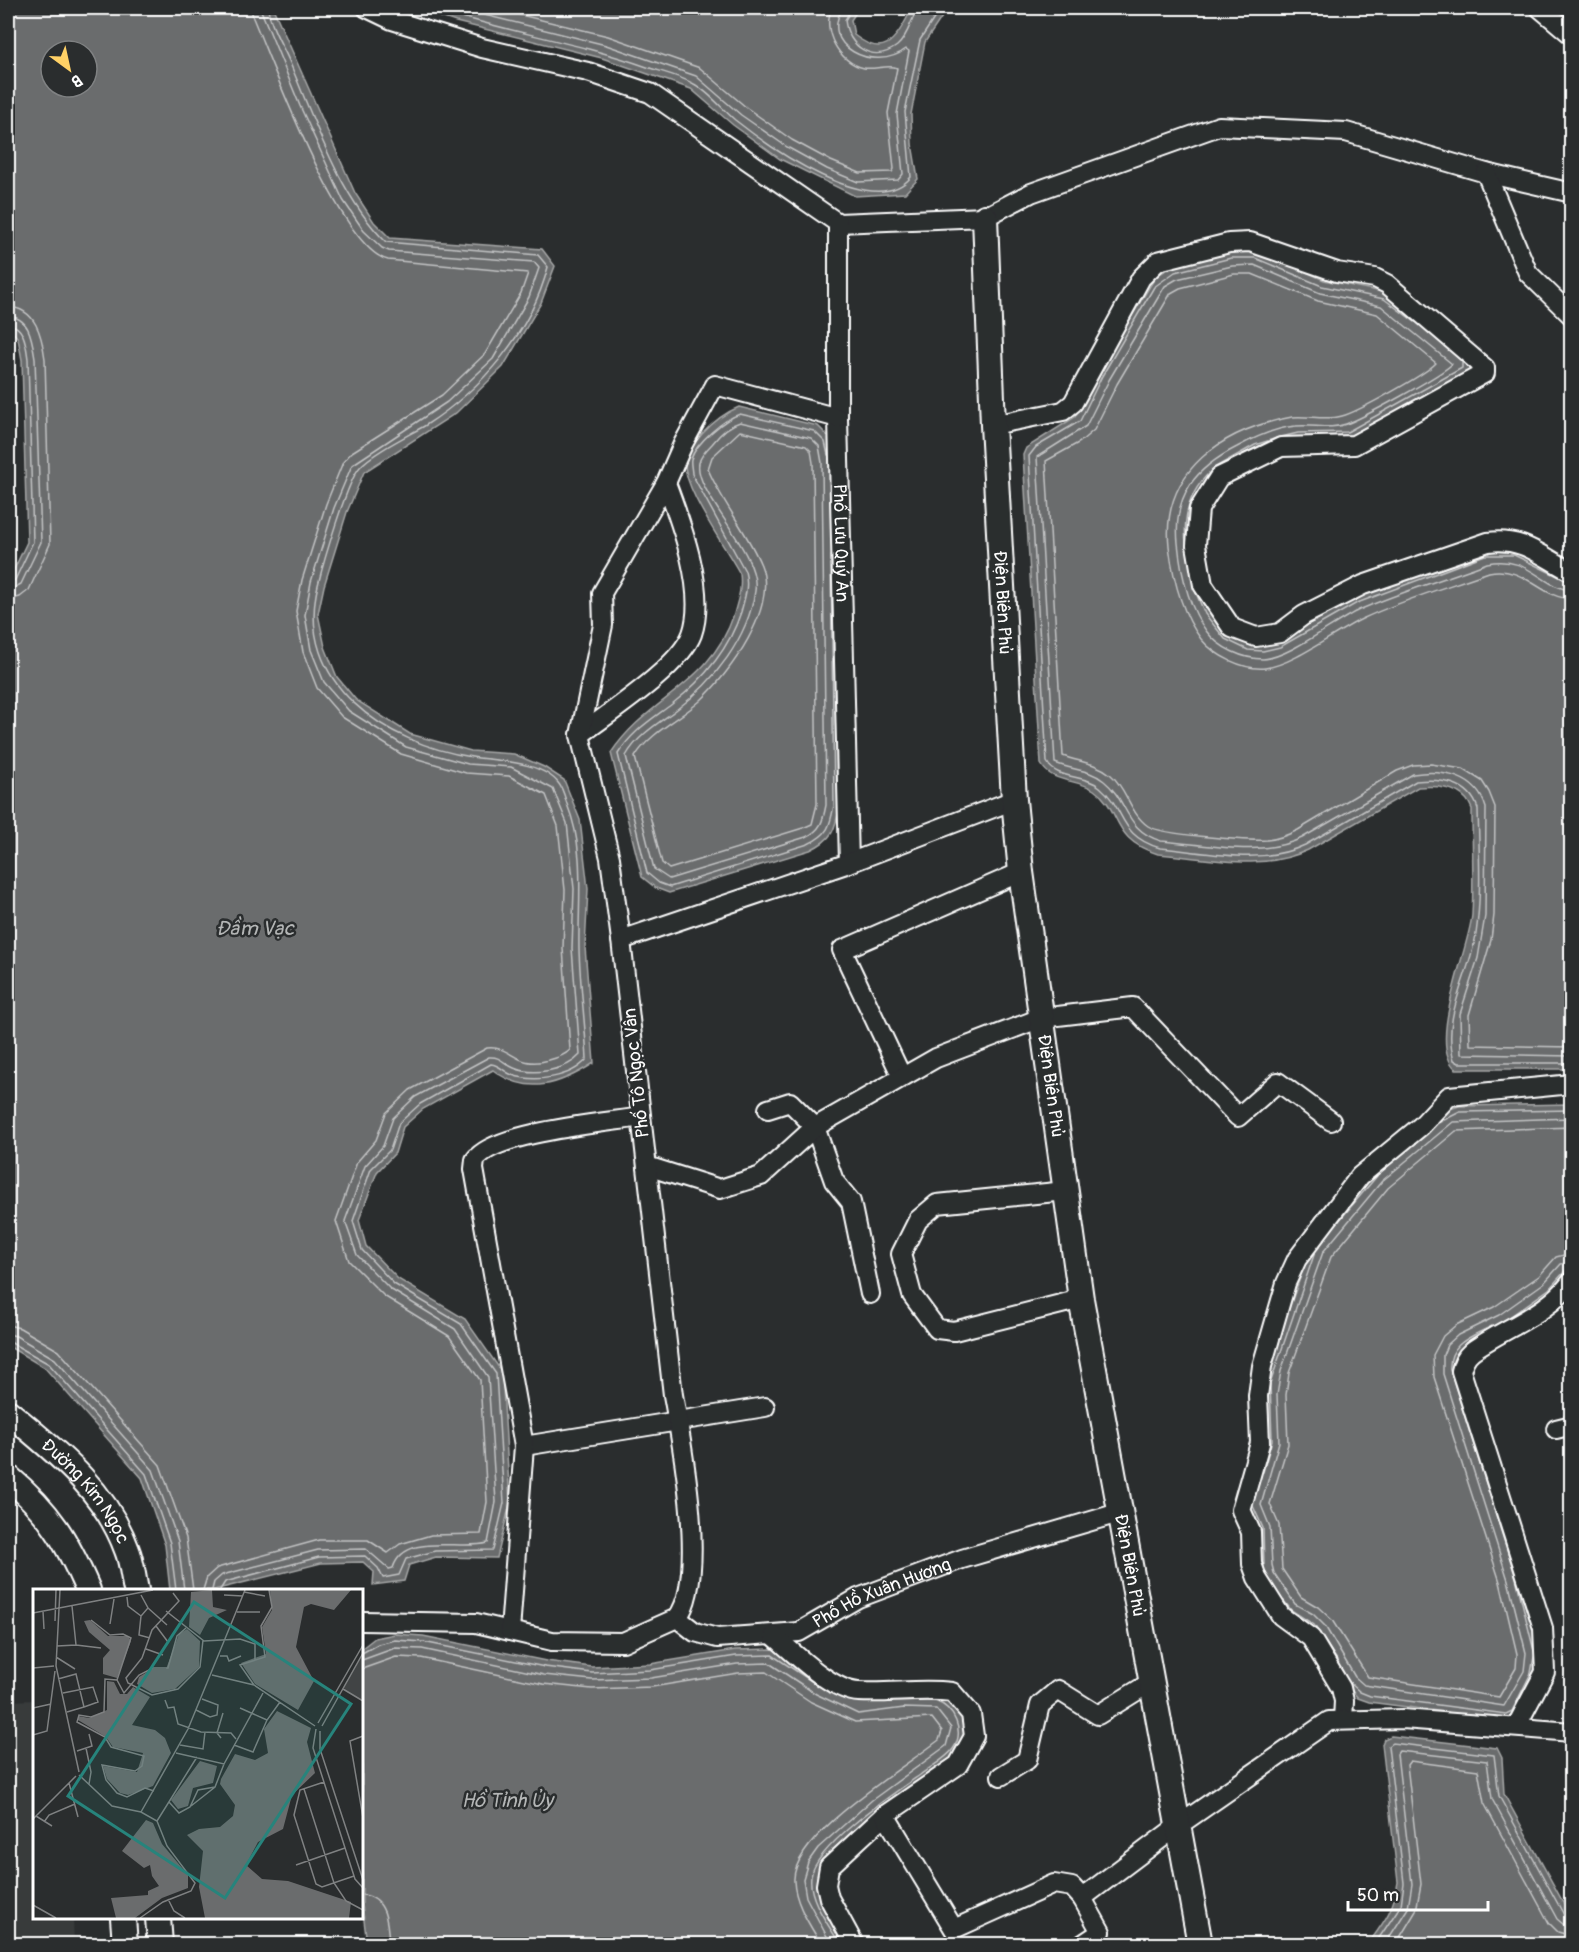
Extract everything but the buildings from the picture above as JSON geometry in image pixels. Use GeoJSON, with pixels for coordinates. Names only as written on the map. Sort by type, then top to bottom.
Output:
{"type":"FeatureCollection","features":[{"type":"Feature","properties":{"kind":"street"},"geometry":{"type":"LineString","coordinates":[[367,8],[392,20],[482,48],[588,72],[650,93],[838,223],[985,217],[1031,193],[1219,126],[1346,132],[1486,173],[1572,193]]}},
{"type":"Feature","properties":{"kind":"street"},"geometry":{"type":"LineString","coordinates":[[1540,8],[1572,35]]}},
{"type":"Feature","properties":{"kind":"street"},"geometry":{"type":"LineString","coordinates":[[1486,173],[1528,273],[1572,316]]}},
{"type":"Feature","properties":{"kind":"street","name":"Điện Biên Phủ"},"geometry":{"type":"LineString","coordinates":[[985,217],[993,425],[1014,800],[1021,872],[1081,1299],[1200,1944]]}},
{"type":"Feature","properties":{"kind":"street","name":"Phố Lưu Quý An"},"geometry":{"type":"LineString","coordinates":[[838,223],[838,418],[849,863]]}},
{"type":"Feature","properties":{"kind":"street"},"geometry":{"type":"LineString","coordinates":[[993,425],[1063,411],[1073,403],[1141,278],[1158,261],[1228,243],[1250,242],[1337,272],[1375,278],[1387,284],[1485,368],[1480,378],[1354,445],[1281,447],[1219,477],[1199,509],[1196,545],[1203,585],[1232,628],[1256,637],[1280,633],[1304,615],[1363,585],[1488,542],[1506,539],[1524,545],[1572,572]]}},
{"type":"Feature","properties":{"kind":"street"},"geometry":{"type":"LineString","coordinates":[[580,735],[603,625],[602,593],[666,483],[683,444],[716,385],[838,418]]}},
{"type":"Feature","properties":{"kind":"street"},"geometry":{"type":"LineString","coordinates":[[580,735],[668,668],[692,636],[697,612],[689,546],[666,483]]}},
{"type":"Feature","properties":{"kind":"street","name":"Phố Tô Ngọc Vân"},"geometry":{"type":"LineString","coordinates":[[580,735],[610,858],[646,1166],[678,1422],[685,1461],[692,1573],[684,1610],[677,1618]]}},
{"type":"Feature","properties":{"kind":"street"},"geometry":{"type":"LineString","coordinates":[[621,940],[849,863],[1014,800]]}},
{"type":"Feature","properties":{"kind":"street"},"geometry":{"type":"LineString","coordinates":[[902,1077],[842,950],[1021,872]]}},
{"type":"Feature","properties":{"kind":"street"},"geometry":{"type":"LineString","coordinates":[[646,1166],[720,1189],[761,1176],[815,1127],[936,1058],[1041,1018],[1133,1008],[1238,1117],[1278,1082],[1331,1121]]}},
{"type":"Feature","properties":{"kind":"street"},"geometry":{"type":"LineString","coordinates":[[1343,1720],[1344,1701],[1341,1688],[1311,1638],[1281,1616],[1257,1578],[1252,1564],[1251,1532],[1241,1510],[1260,1443],[1259,1381],[1286,1283],[1297,1259],[1360,1176],[1421,1126],[1449,1096],[1572,1084]]}},
{"type":"Feature","properties":{"kind":"street"},"geometry":{"type":"LineString","coordinates":[[768,1108],[790,1102],[815,1127],[834,1182],[851,1202],[870,1294]]}},
{"type":"Feature","properties":{"kind":"street"},"geometry":{"type":"LineString","coordinates":[[510,1631],[524,1446],[476,1181],[475,1160],[489,1146],[521,1137],[641,1117]]}},
{"type":"Feature","properties":{"kind":"street"},"geometry":{"type":"LineString","coordinates":[[1066,1191],[937,1204],[918,1220],[901,1254],[912,1295],[937,1329],[954,1332],[1081,1299]]}},
{"type":"Feature","properties":{"kind":"street"},"geometry":{"type":"LineString","coordinates":[[1516,1727],[1545,1672],[1543,1628],[1461,1371],[1463,1362],[1471,1352],[1518,1325],[1563,1293],[1572,1281]]}},
{"type":"Feature","properties":{"kind":"street"},"geometry":{"type":"LineString","coordinates":[[524,1446],[765,1407]]}},
{"type":"Feature","properties":{"kind":"street","name":"Đường Kim Ngọc"},"geometry":{"type":"LineString","coordinates":[[8,1412],[69,1464],[102,1500],[128,1551],[136,1589]]}},
{"type":"Feature","properties":{"kind":"street"},"geometry":{"type":"LineString","coordinates":[[8,1477],[51,1518],[77,1563],[88,1589]]}},
{"type":"Feature","properties":{"kind":"street","name":"Phố Hồ Xuân Hương"},"geometry":{"type":"LineString","coordinates":[[677,1618],[695,1632],[717,1638],[774,1636],[799,1632],[858,1598],[962,1559],[1122,1512]]}},
{"type":"Feature","properties":{"kind":"street"},"geometry":{"type":"LineString","coordinates":[[363,1621],[476,1623],[552,1641],[622,1642],[677,1618]]}},
{"type":"Feature","properties":{"kind":"street"},"geometry":{"type":"LineString","coordinates":[[774,1636],[811,1667],[849,1689],[857,1692],[924,1688],[952,1692],[970,1714],[974,1736],[958,1765],[885,1815],[829,1867],[826,1885],[829,1898],[854,1944]]}},
{"type":"Feature","properties":{"kind":"street"},"geometry":{"type":"LineString","coordinates":[[1001,1776],[1027,1760],[1040,1705],[1058,1690],[1098,1715],[1151,1682]]}},
{"type":"Feature","properties":{"kind":"street"},"geometry":{"type":"LineString","coordinates":[[1082,1899],[1179,1825],[1329,1721],[1402,1719],[1572,1732]]}},
{"type":"Feature","properties":{"kind":"street"},"geometry":{"type":"LineString","coordinates":[[885,1815],[954,1929],[1054,1884],[1071,1887],[1082,1899],[1101,1932],[1083,1944]]}},
{"type":"Feature","properties":{"kind":"street"},"geometry":{"type":"LineString","coordinates":[[123,1919],[125,1944]]}},
{"type":"Feature","properties":{"kind":"street"},"geometry":{"type":"LineString","coordinates":[[158,1919],[160,1944]]}},
{"type":"Feature","properties":{"kind":"shaded area"},"geometry":{"type":"Polygon","coordinates":[[[33,1700],[33,1919],[73,1919],[74,1944],[8,1944],[8,1701],[33,1700]]]}},
{"type":"Feature","properties":{"kind":"water","name":"Đầm Vạc"},"geometry":{"type":"Polygon","coordinates":[[[8,8],[273,8],[355,193],[374,222],[390,238],[542,249],[555,266],[541,303],[503,367],[456,413],[364,472],[347,512],[324,586],[318,614],[325,647],[337,677],[356,700],[410,734],[471,751],[514,754],[544,767],[564,780],[580,820],[588,889],[585,947],[594,1063],[556,1082],[531,1085],[518,1083],[493,1070],[423,1109],[403,1127],[395,1153],[377,1172],[359,1220],[366,1246],[398,1279],[465,1319],[502,1372],[510,1503],[497,1558],[436,1557],[409,1565],[404,1581],[373,1585],[374,1572],[363,1562],[321,1563],[218,1589],[170,1589],[165,1545],[142,1478],[45,1368],[8,1346],[8,582],[27,542],[22,360],[18,338],[8,327],[8,8]]]}},
{"type":"Feature","properties":{"kind":"water"},"geometry":{"type":"Polygon","coordinates":[[[413,8],[859,8],[851,20],[854,35],[864,42],[880,46],[887,44],[899,32],[909,14],[904,8],[948,8],[925,42],[911,114],[912,144],[918,179],[905,193],[855,196],[780,159],[733,125],[691,89],[602,58],[456,22],[413,8]]]}},
{"type":"Feature","properties":{"kind":"water"},"geometry":{"type":"Polygon","coordinates":[[[1244,250],[1271,256],[1324,280],[1387,293],[1470,367],[1468,372],[1349,438],[1298,439],[1196,500],[1210,611],[1216,620],[1230,634],[1247,642],[1266,644],[1277,642],[1355,598],[1483,550],[1515,549],[1571,578],[1571,1069],[1456,1069],[1448,1057],[1445,1040],[1447,1019],[1469,930],[1473,902],[1472,809],[1463,796],[1457,792],[1442,787],[1418,787],[1308,850],[1290,857],[1272,860],[1234,862],[1158,854],[1142,848],[1124,832],[1109,806],[1094,790],[1058,778],[1041,764],[1023,455],[1026,448],[1075,417],[1097,374],[1156,276],[1173,266],[1244,250]]]}},
{"type":"Feature","properties":{"kind":"water"},"geometry":{"type":"Polygon","coordinates":[[[739,407],[818,426],[831,439],[840,805],[832,833],[824,842],[810,850],[669,893],[656,888],[642,877],[611,753],[642,718],[694,675],[710,658],[724,638],[734,614],[740,589],[740,574],[696,499],[685,468],[687,454],[702,434],[719,418],[739,407]]]}},
{"type":"Feature","properties":{"kind":"water"},"geometry":{"type":"Polygon","coordinates":[[[1571,1104],[1571,1271],[1552,1293],[1467,1345],[1458,1353],[1455,1360],[1522,1576],[1540,1651],[1534,1679],[1518,1709],[1506,1720],[1369,1702],[1358,1698],[1287,1615],[1263,1580],[1249,1513],[1268,1367],[1312,1245],[1372,1172],[1447,1110],[1459,1106],[1571,1104]]]}},
{"type":"Feature","properties":{"kind":"water","name":"Hồ Tỉnh Ủy"},"geometry":{"type":"Polygon","coordinates":[[[395,1634],[423,1636],[546,1661],[592,1667],[650,1664],[735,1650],[775,1649],[823,1683],[940,1696],[960,1715],[964,1728],[963,1736],[957,1754],[827,1857],[820,1868],[817,1886],[828,1912],[847,1944],[367,1944],[363,1912],[363,1647],[375,1638],[395,1634]]]}},
{"type":"Feature","properties":{"kind":"water"},"geometry":{"type":"Polygon","coordinates":[[[1391,1736],[1497,1748],[1502,1758],[1504,1794],[1571,1917],[1571,1944],[1368,1944],[1391,1908],[1398,1882],[1382,1744],[1384,1739],[1391,1736]]]}}]}
